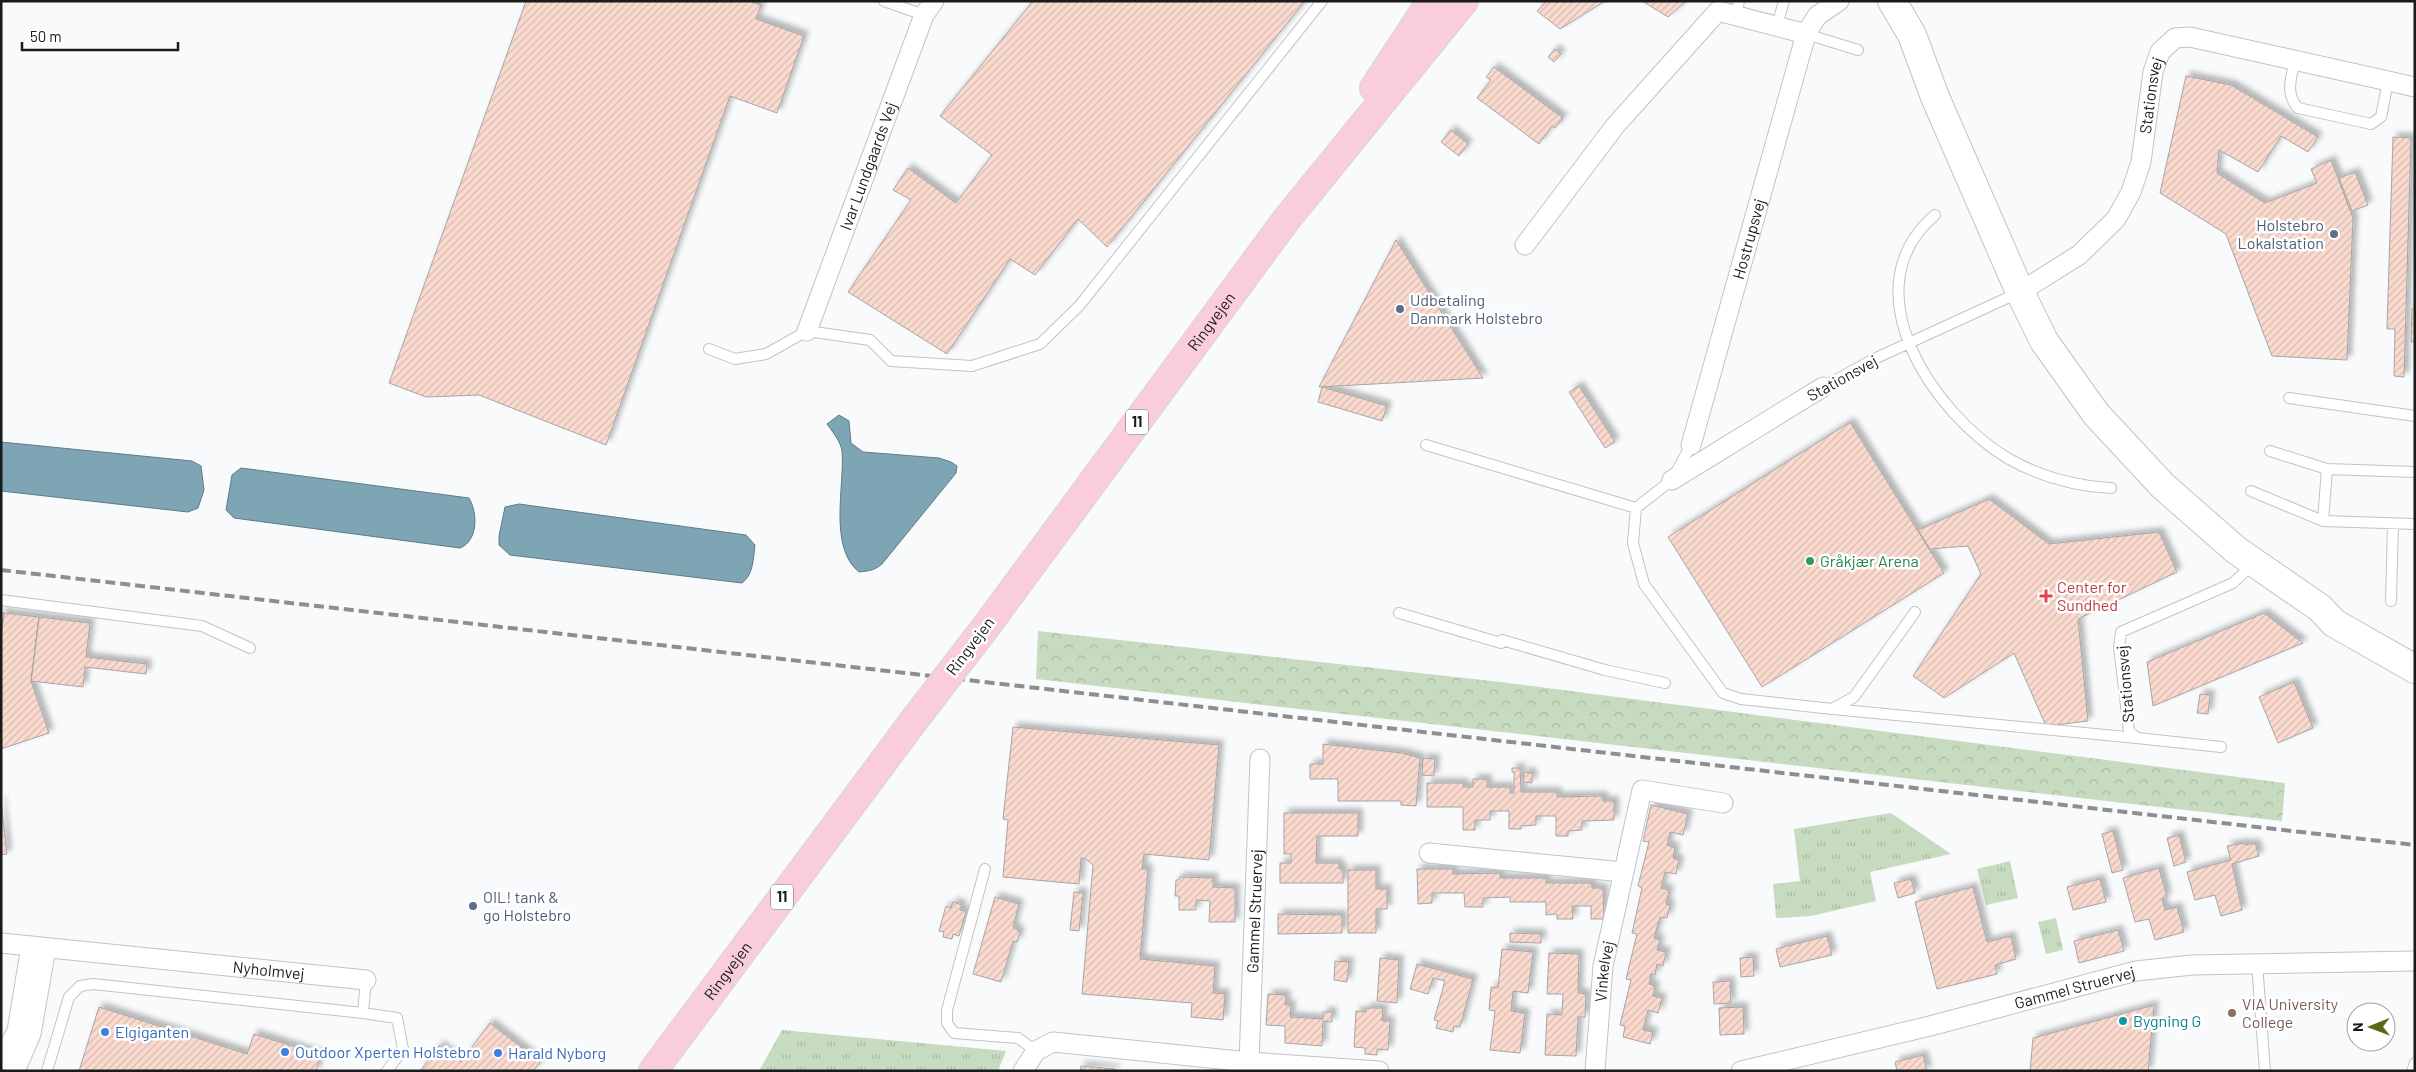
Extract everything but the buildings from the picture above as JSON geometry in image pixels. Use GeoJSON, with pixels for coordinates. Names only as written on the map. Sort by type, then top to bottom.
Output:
{"type":"FeatureCollection","features":[{"type":"Feature","properties":{"kind":"main road","name":"Ringvejen"},"geometry":{"type":"LineString","coordinates":[[1286,220],[1431,1]]}},
{"type":"Feature","properties":{"kind":"main road","name":"Ringvejen"},"geometry":{"type":"LineString","coordinates":[[653,1071],[988,624],[1286,220],[1464,1]]}},
{"type":"Feature","properties":{"kind":"street","name":"Hostrupsvej"},"geometry":{"type":"LineString","coordinates":[[1690,446],[1806,34],[1817,16],[1839,1]]}},
{"type":"Feature","properties":{"kind":"street"},"geometry":{"type":"LineString","coordinates":[[1892,1],[1912,35],[1935,98],[2020,292],[2044,341],[2096,414],[2163,486],[2253,564],[2320,608],[2334,623],[2415,669]]}},
{"type":"Feature","properties":{"kind":"street","name":"Ivar Lundgaards Vej"},"geometry":{"type":"LineString","coordinates":[[807,331],[929,8]]}},
{"type":"Feature","properties":{"kind":"street"},"geometry":{"type":"LineString","coordinates":[[1525,245],[1615,126],[1674,57],[1718,11],[1738,8],[1777,26],[1806,34]]}},
{"type":"Feature","properties":{"kind":"street","name":"Stationsvej"},"geometry":{"type":"LineString","coordinates":[[2020,292],[2079,255],[2116,219],[2131,192],[2141,162],[2153,72],[2160,52],[2175,38],[2190,37],[2415,87]]}},
{"type":"Feature","properties":{"kind":"street","name":"Stationsvej"},"geometry":{"type":"LineString","coordinates":[[1672,480],[1823,387]]}},
{"type":"Feature","properties":{"kind":"street","name":"Gammel Struervej"},"geometry":{"type":"LineString","coordinates":[[1249,1062],[1260,759]]}},
{"type":"Feature","properties":{"kind":"street","name":"Vinkelvej"},"geometry":{"type":"LineString","coordinates":[[1595,1071],[1603,966],[1642,790],[1723,803]]}},
{"type":"Feature","properties":{"kind":"street"},"geometry":{"type":"LineString","coordinates":[[1429,853],[1623,872]]}},
{"type":"Feature","properties":{"kind":"street","name":"Nyholmvej"},"geometry":{"type":"LineString","coordinates":[[1,943],[366,980]]}},
{"type":"Feature","properties":{"kind":"street"},"geometry":{"type":"LineString","coordinates":[[1,1061],[18,1031],[38,947]]}},
{"type":"Feature","properties":{"kind":"street"},"geometry":{"type":"LineString","coordinates":[[15,1071],[32,1034],[38,947]]}},
{"type":"Feature","properties":{"kind":"street","name":"Gammel Struervej"},"geometry":{"type":"LineString","coordinates":[[1751,1070],[1930,1026],[2136,971],[2192,965],[2415,961]]}},
{"type":"Feature","properties":{"kind":"street"},"geometry":{"type":"LineString","coordinates":[[1022,1071],[1036,1051],[1053,1042],[1249,1062],[1380,1071]]}},
{"type":"Feature","properties":{"kind":"lane"},"geometry":{"type":"LineString","coordinates":[[884,1],[929,8]]}},
{"type":"Feature","properties":{"kind":"lane"},"geometry":{"type":"LineString","coordinates":[[709,349],[735,359],[766,354],[807,331],[870,340],[891,361],[972,366],[1040,344],[1079,306],[1322,1]]}},
{"type":"Feature","properties":{"kind":"lane"},"geometry":{"type":"LineString","coordinates":[[1777,26],[1784,1]]}},
{"type":"Feature","properties":{"kind":"lane"},"geometry":{"type":"LineString","coordinates":[[1806,34],[1858,50]]}},
{"type":"Feature","properties":{"kind":"lane"},"geometry":{"type":"LineString","coordinates":[[2294,60],[2289,90],[2291,100],[2298,108],[2372,124],[2381,117],[2388,81]]}},
{"type":"Feature","properties":{"kind":"lane"},"geometry":{"type":"LineString","coordinates":[[1935,215],[1916,234],[1910,245],[1898,280],[1901,318],[1909,343],[1929,382],[1945,404],[1964,424],[2003,454],[2025,466],[2063,482],[2111,488]]}},
{"type":"Feature","properties":{"kind":"lane","name":"Stationsvej"},"geometry":{"type":"LineString","coordinates":[[1823,387],[1874,359],[2020,292]]}},
{"type":"Feature","properties":{"kind":"lane"},"geometry":{"type":"LineString","coordinates":[[2289,398],[2415,416]]}},
{"type":"Feature","properties":{"kind":"lane"},"geometry":{"type":"LineString","coordinates":[[1426,445],[1636,508]]}},
{"type":"Feature","properties":{"kind":"lane"},"geometry":{"type":"LineString","coordinates":[[1690,446],[1672,480],[1636,508],[1632,543],[1644,584],[1723,694],[1741,699],[1832,709],[2137,738]]}},
{"type":"Feature","properties":{"kind":"lane"},"geometry":{"type":"LineString","coordinates":[[2270,451],[2327,469],[2415,472]]}},
{"type":"Feature","properties":{"kind":"lane"},"geometry":{"type":"LineString","coordinates":[[2323,520],[2327,469]]}},
{"type":"Feature","properties":{"kind":"lane"},"geometry":{"type":"LineString","coordinates":[[2251,491],[2323,520],[2415,524]]}},
{"type":"Feature","properties":{"kind":"lane"},"geometry":{"type":"LineString","coordinates":[[2391,601],[2394,524]]}},
{"type":"Feature","properties":{"kind":"lane","name":"Stationsvej"},"geometry":{"type":"LineString","coordinates":[[2221,747],[2137,738],[2129,731],[2119,647],[2122,632],[2233,583],[2253,564]]}},
{"type":"Feature","properties":{"kind":"lane"},"geometry":{"type":"LineString","coordinates":[[1,600],[202,626],[250,648]]}},
{"type":"Feature","properties":{"kind":"lane"},"geometry":{"type":"LineString","coordinates":[[1832,709],[1854,697],[1915,612]]}},
{"type":"Feature","properties":{"kind":"lane"},"geometry":{"type":"LineString","coordinates":[[1399,613],[1605,670],[1665,683]]}},
{"type":"Feature","properties":{"kind":"lane"},"geometry":{"type":"LineString","coordinates":[[985,869],[947,1010],[947,1023],[954,1033],[1018,1038],[1036,1051]]}},
{"type":"Feature","properties":{"kind":"lane"},"geometry":{"type":"LineString","coordinates":[[2256,963],[2265,1071]]}},
{"type":"Feature","properties":{"kind":"lane","name":"Nyholmvej"},"geometry":{"type":"LineString","coordinates":[[363,1013],[366,980]]}},
{"type":"Feature","properties":{"kind":"lane"},"geometry":{"type":"LineString","coordinates":[[47,1071],[68,997],[80,986],[94,984],[397,1018],[404,1049],[387,1071]]}},
{"type":"Feature","properties":{"kind":"lane"},"geometry":{"type":"LineString","coordinates":[[2412,1071],[2415,1063]]}},
{"type":"Feature","properties":{"kind":"green space"},"geometry":{"type":"Polygon","coordinates":[[[1038,631],[1501,682],[2285,783],[2282,821],[1036,679],[1038,631]]]}},
{"type":"Feature","properties":{"kind":"green space"},"geometry":{"type":"Polygon","coordinates":[[[1891,813],[1951,854],[1870,872],[1876,901],[1811,916],[1776,918],[1773,884],[1800,881],[1794,829],[1891,813]]]}},
{"type":"Feature","properties":{"kind":"green space"},"geometry":{"type":"Polygon","coordinates":[[[2010,861],[2018,898],[1986,905],[1977,869],[2010,861]]]}},
{"type":"Feature","properties":{"kind":"green space"},"geometry":{"type":"Polygon","coordinates":[[[2056,918],[2063,950],[2046,954],[2038,922],[2056,918]]]}},
{"type":"Feature","properties":{"kind":"green space"},"geometry":{"type":"Polygon","coordinates":[[[782,1030],[1006,1051],[998,1071],[759,1071],[782,1030]]]}},
{"type":"Feature","properties":{"kind":"water"},"geometry":{"type":"Polygon","coordinates":[[[839,415],[849,421],[851,443],[863,452],[939,458],[957,466],[956,473],[882,564],[866,571],[859,572],[849,561],[841,532],[842,451],[838,440],[827,424],[839,415]]]}},
{"type":"Feature","properties":{"kind":"water"},"geometry":{"type":"Polygon","coordinates":[[[1,442],[192,461],[201,466],[204,490],[198,508],[188,512],[1,491],[1,442]]]}},
{"type":"Feature","properties":{"kind":"water"},"geometry":{"type":"Polygon","coordinates":[[[241,468],[469,498],[474,511],[475,526],[470,539],[460,548],[234,518],[226,510],[232,475],[241,468]]]}},
{"type":"Feature","properties":{"kind":"water"},"geometry":{"type":"Polygon","coordinates":[[[519,504],[746,535],[755,545],[752,566],[749,575],[742,583],[510,555],[499,545],[499,536],[505,507],[519,504]]]}},
{"type":"Feature","properties":{"kind":"railway"},"geometry":{"type":"LineString","coordinates":[[1,570],[2415,845]]}},
{"type":"Feature","properties":{"kind":"place","name":"Holstebro Lokalstation"},"geometry":{"type":"Point","coordinates":[2334,234]}},
{"type":"Feature","properties":{"kind":"place","name":"Udbetaling Danmark Holstebro"},"geometry":{"type":"Point","coordinates":[1400,309]}},
{"type":"Feature","properties":{"kind":"place","name":"Gråkjær Arena"},"geometry":{"type":"Point","coordinates":[1810,561]}},
{"type":"Feature","properties":{"kind":"place","name":"Center for Sundhed"},"geometry":{"type":"Point","coordinates":[2046,596]}},
{"type":"Feature","properties":{"kind":"place","name":"OIL! tank & go Holstebro"},"geometry":{"type":"Point","coordinates":[473,906]}},
{"type":"Feature","properties":{"kind":"place","name":"VIA University College"},"geometry":{"type":"Point","coordinates":[2232,1013]}},
{"type":"Feature","properties":{"kind":"place","name":"Bygning G"},"geometry":{"type":"Point","coordinates":[2123,1021]}},
{"type":"Feature","properties":{"kind":"place","name":"Elgiganten"},"geometry":{"type":"Point","coordinates":[105,1032]}},
{"type":"Feature","properties":{"kind":"place","name":"Outdoor Xperten Holstebro"},"geometry":{"type":"Point","coordinates":[285,1052]}},
{"type":"Feature","properties":{"kind":"place","name":"Harald Nyborg"},"geometry":{"type":"Point","coordinates":[498,1053]}}]}
